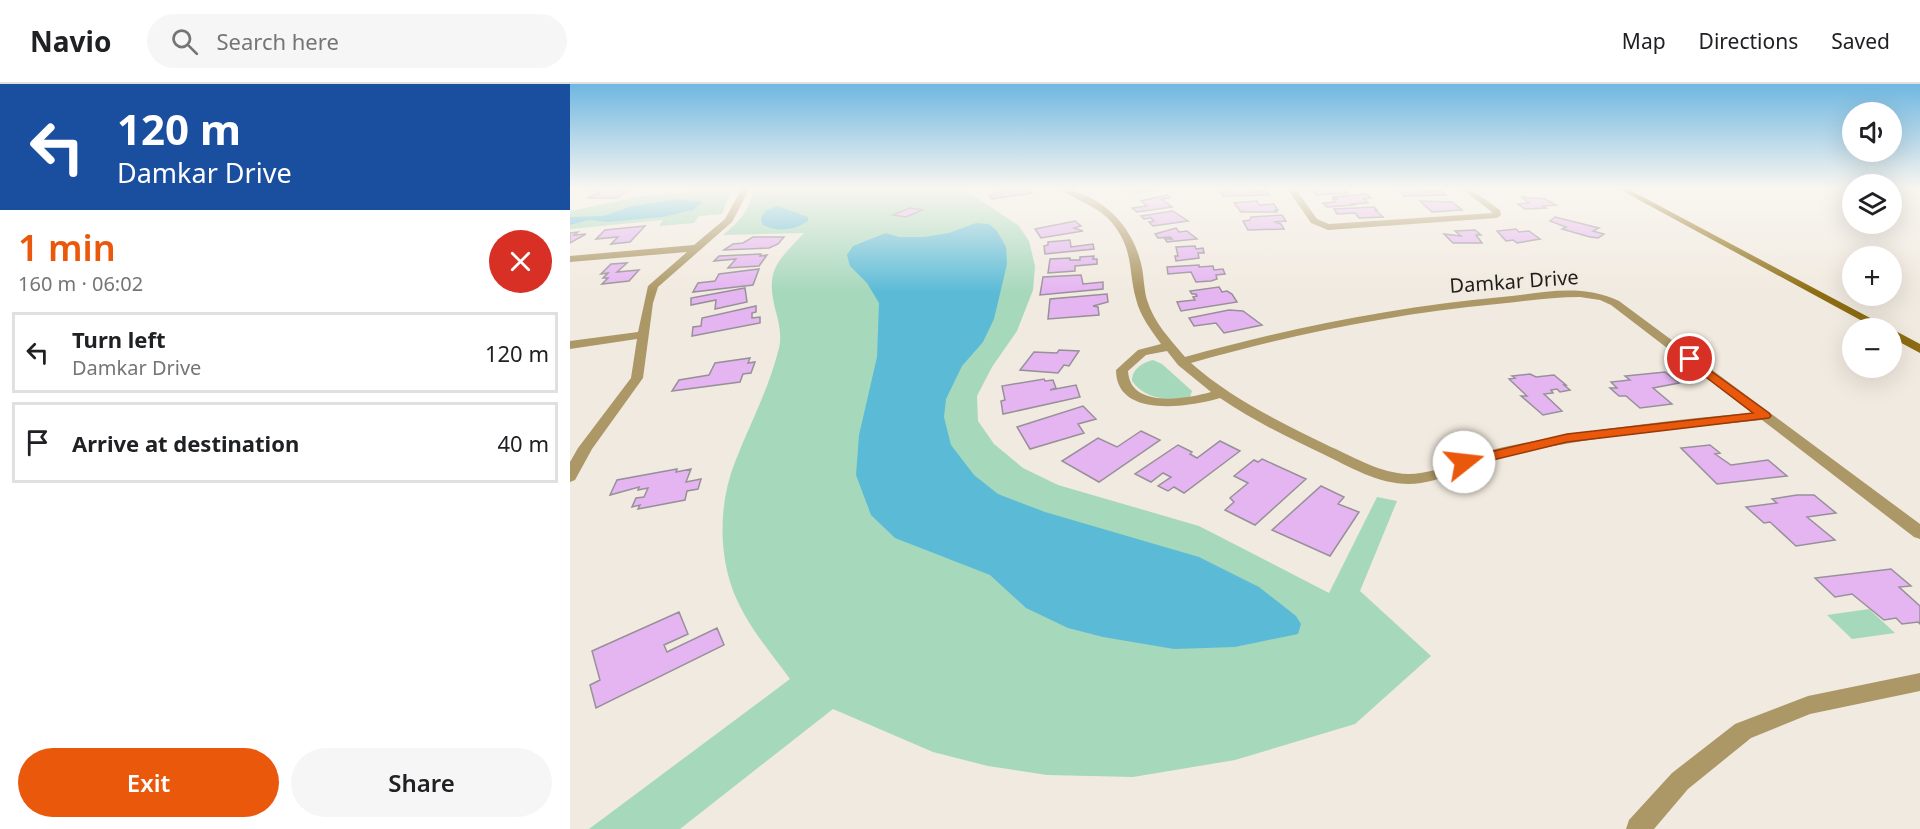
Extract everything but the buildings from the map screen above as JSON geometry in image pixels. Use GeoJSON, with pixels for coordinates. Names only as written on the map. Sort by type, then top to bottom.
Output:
{"type":"FeatureCollection","features":[{"type":"Feature","properties":{"kind":"street"},"geometry":{"type":"LineString","coordinates":[[570,477],[585,448],[637,378],[648,303],[654,286],[726,223]]}},
{"type":"Feature","properties":{"kind":"street"},"geometry":{"type":"LineString","coordinates":[[1117,223],[1131,245],[1137,267],[1141,299],[1153,326],[1182,362],[1221,393],[1259,418],[1334,456],[1375,473],[1409,479],[1430,475],[1500,452],[1567,438],[1684,423],[1765,416]]}},
{"type":"Feature","properties":{"kind":"street"},"geometry":{"type":"LineString","coordinates":[[1319,223],[1328,226],[1378,223]]}},
{"type":"Feature","properties":{"kind":"street"},"geometry":{"type":"LineString","coordinates":[[1686,223],[1864,318]]}},
{"type":"Feature","properties":{"kind":"street"},"geometry":{"type":"LineString","coordinates":[[570,259],[696,248]]}},
{"type":"Feature","properties":{"kind":"street","name":"Damkar Drive"},"geometry":{"type":"LineString","coordinates":[[1182,362],[1278,335],[1384,313],[1471,303],[1589,294],[1599,296],[1615,303],[1920,534]]}},
{"type":"Feature","properties":{"kind":"street"},"geometry":{"type":"LineString","coordinates":[[570,345],[645,334]]}},
{"type":"Feature","properties":{"kind":"street"},"geometry":{"type":"LineString","coordinates":[[1902,339],[1920,349]]}},
{"type":"Feature","properties":{"kind":"street"},"geometry":{"type":"LineString","coordinates":[[1168,347],[1150,348],[1132,358],[1122,370],[1124,384],[1136,396],[1162,402],[1196,401],[1221,393]]}},
{"type":"Feature","properties":{"kind":"street"},"geometry":{"type":"LineString","coordinates":[[1638,829],[1680,781],[1743,731],[1808,705],[1920,682]]}},
{"type":"Feature","properties":{"kind":"green space"},"geometry":{"type":"Polygon","coordinates":[[[570,223],[634,223],[570,229],[570,223]]]}},
{"type":"Feature","properties":{"kind":"green space"},"geometry":{"type":"Polygon","coordinates":[[[661,223],[694,223],[694,223],[659,226],[661,223]]]}},
{"type":"Feature","properties":{"kind":"green space"},"geometry":{"type":"Polygon","coordinates":[[[737,223],[1014,223],[1029,241],[1035,266],[1033,290],[1017,331],[992,367],[977,396],[978,421],[994,444],[1023,468],[1058,485],[1199,526],[1329,593],[1377,497],[1397,501],[1360,591],[1431,656],[1355,724],[1235,760],[1133,777],[1047,775],[988,766],[933,752],[833,709],[680,829],[589,829],[790,679],[742,611],[726,567],[722,531],[729,479],[765,392],[779,348],[779,325],[772,286],[775,268],[804,233],[723,235],[737,223]]]}},
{"type":"Feature","properties":{"kind":"green space"},"geometry":{"type":"Polygon","coordinates":[[[1153,360],[1162,364],[1192,391],[1190,397],[1158,398],[1138,387],[1132,381],[1134,373],[1142,365],[1153,360]]]}},
{"type":"Feature","properties":{"kind":"green space"},"geometry":{"type":"Polygon","coordinates":[[[1869,609],[1895,633],[1852,639],[1827,615],[1869,609]]]}},
{"type":"Feature","properties":{"kind":"water"},"geometry":{"type":"Polygon","coordinates":[[[805,223],[798,227],[785,229],[773,229],[762,224],[805,223]]]}},
{"type":"Feature","properties":{"kind":"water"},"geometry":{"type":"Polygon","coordinates":[[[976,223],[989,224],[997,231],[1006,247],[1007,264],[994,319],[983,342],[962,366],[946,399],[944,417],[951,445],[974,475],[998,494],[1045,512],[1199,557],[1259,587],[1296,616],[1301,624],[1298,634],[1235,647],[1174,649],[1103,637],[1068,628],[1026,608],[990,575],[895,538],[871,515],[856,475],[859,435],[877,357],[879,303],[867,283],[850,266],[847,255],[853,246],[886,233],[899,237],[924,237],[949,233],[976,223]]]}},
{"type":"Feature","properties":{"kind":"route"},"geometry":{"type":"LineString","coordinates":[[1464,462],[1567,438],[1684,423],[1765,416],[1690,359]]}}]}
